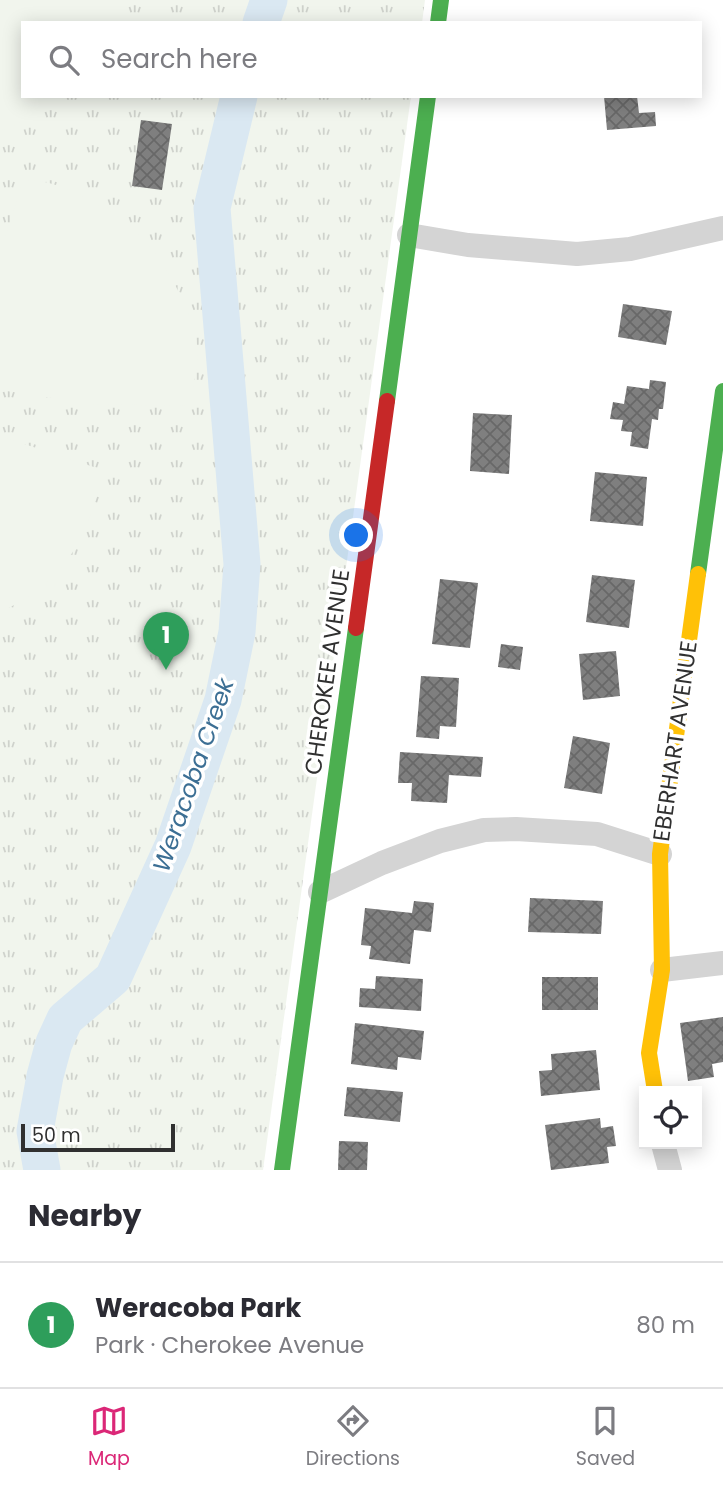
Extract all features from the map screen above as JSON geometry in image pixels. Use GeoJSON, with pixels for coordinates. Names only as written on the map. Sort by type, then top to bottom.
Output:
{"type":"FeatureCollection","features":[{"type":"Feature","properties":{"kind":"street"},"geometry":{"type":"LineString","coordinates":[[438,21],[441,0]]}},
{"type":"Feature","properties":{"kind":"street","name":"CHEROKEE AVENUE"},"geometry":{"type":"LineString","coordinates":[[282,1170],[428,98]]}},
{"type":"Feature","properties":{"kind":"street"},"geometry":{"type":"LineString","coordinates":[[409,234],[468,244],[578,254],[630,249],[723,228]]}},
{"type":"Feature","properties":{"kind":"street","name":"EBERHART AVENUE"},"geometry":{"type":"LineString","coordinates":[[654,1086],[649,1053],[662,970],[660,854],[723,391]]}},
{"type":"Feature","properties":{"kind":"street"},"geometry":{"type":"LineString","coordinates":[[320,891],[440,841],[484,830],[516,829],[597,834],[660,854]]}},
{"type":"Feature","properties":{"kind":"street"},"geometry":{"type":"LineString","coordinates":[[662,970],[723,964]]}},
{"type":"Feature","properties":{"kind":"street"},"geometry":{"type":"LineString","coordinates":[[664,1149],[670,1170]]}},
{"type":"Feature","properties":{"kind":"green space"},"geometry":{"type":"Polygon","coordinates":[[[0,0],[425,0],[422,21],[21,21],[21,98],[411,98],[263,1170],[0,1170],[0,0]]]}},
{"type":"Feature","properties":{"kind":"green space"},"geometry":{"type":"Polygon","coordinates":[[[0,0],[122,0],[115,21],[21,21],[21,98],[61,98],[29,119],[0,131],[0,0]]]}},
{"type":"Feature","properties":{"kind":"green space"},"geometry":{"type":"Polygon","coordinates":[[[27,180],[51,183],[108,210],[133,229],[157,256],[185,306],[196,339],[196,370],[191,402],[187,406],[91,404],[0,390],[0,254],[21,187],[27,180]]]}},
{"type":"Feature","properties":{"kind":"green space"},"geometry":{"type":"Polygon","coordinates":[[[0,436],[103,470],[90,516],[71,555],[42,587],[0,612],[0,436]]]}},
{"type":"Feature","properties":{"kind":"building"},"geometry":{"type":"Polygon","coordinates":[[[604,98],[637,98],[639,113],[655,112],[656,126],[607,130],[604,98]]]}},
{"type":"Feature","properties":{"kind":"building"},"geometry":{"type":"Polygon","coordinates":[[[141,120],[172,124],[162,190],[132,186],[141,120]]]}},
{"type":"Feature","properties":{"kind":"building"},"geometry":{"type":"Polygon","coordinates":[[[623,304],[672,311],[666,345],[618,337],[623,304]]]}},
{"type":"Feature","properties":{"kind":"building"},"geometry":{"type":"Polygon","coordinates":[[[650,380],[666,382],[663,409],[659,409],[658,420],[652,419],[648,449],[630,446],[632,432],[621,431],[623,420],[610,419],[613,402],[624,404],[627,386],[649,389],[650,380]]]}},
{"type":"Feature","properties":{"kind":"building"},"geometry":{"type":"Polygon","coordinates":[[[473,413],[512,415],[509,474],[470,471],[473,413]]]}},
{"type":"Feature","properties":{"kind":"building"},"geometry":{"type":"Polygon","coordinates":[[[595,472],[647,477],[643,526],[590,521],[595,472]]]}},
{"type":"Feature","properties":{"kind":"building"},"geometry":{"type":"Polygon","coordinates":[[[592,575],[635,580],[629,628],[586,622],[592,575]]]}},
{"type":"Feature","properties":{"kind":"building"},"geometry":{"type":"Polygon","coordinates":[[[440,579],[478,583],[470,648],[432,644],[440,579]]]}},
{"type":"Feature","properties":{"kind":"building"},"geometry":{"type":"Polygon","coordinates":[[[501,644],[523,647],[520,670],[498,667],[501,644]]]}},
{"type":"Feature","properties":{"kind":"building"},"geometry":{"type":"Polygon","coordinates":[[[616,651],[620,696],[583,700],[579,654],[616,651]]]}},
{"type":"Feature","properties":{"kind":"building"},"geometry":{"type":"Polygon","coordinates":[[[421,676],[459,678],[456,727],[440,726],[439,739],[416,737],[421,676]]]}},
{"type":"Feature","properties":{"kind":"building"},"geometry":{"type":"Polygon","coordinates":[[[573,736],[610,743],[602,794],[564,788],[573,736]]]}},
{"type":"Feature","properties":{"kind":"building"},"geometry":{"type":"Polygon","coordinates":[[[400,752],[483,757],[481,777],[449,775],[447,803],[411,801],[412,783],[398,783],[400,752]]]}},
{"type":"Feature","properties":{"kind":"building"},"geometry":{"type":"Polygon","coordinates":[[[530,898],[603,901],[601,934],[528,932],[530,898]]]}},
{"type":"Feature","properties":{"kind":"building"},"geometry":{"type":"Polygon","coordinates":[[[414,901],[434,903],[431,932],[414,930],[410,964],[369,959],[371,946],[361,945],[365,908],[412,913],[414,901]]]}},
{"type":"Feature","properties":{"kind":"building"},"geometry":{"type":"Polygon","coordinates":[[[376,976],[423,979],[421,1011],[359,1007],[360,988],[375,989],[376,976]]]}},
{"type":"Feature","properties":{"kind":"building"},"geometry":{"type":"Polygon","coordinates":[[[542,977],[598,977],[598,1010],[542,1010],[542,977]]]}},
{"type":"Feature","properties":{"kind":"building"},"geometry":{"type":"Polygon","coordinates":[[[723,1017],[723,1062],[712,1064],[714,1077],[688,1081],[680,1023],[723,1017]]]}},
{"type":"Feature","properties":{"kind":"building"},"geometry":{"type":"Polygon","coordinates":[[[355,1023],[424,1031],[421,1060],[398,1057],[397,1070],[351,1064],[355,1023]]]}},
{"type":"Feature","properties":{"kind":"building"},"geometry":{"type":"Polygon","coordinates":[[[596,1050],[600,1090],[541,1096],[539,1071],[552,1070],[551,1054],[596,1050]]]}},
{"type":"Feature","properties":{"kind":"building"},"geometry":{"type":"Polygon","coordinates":[[[347,1087],[403,1092],[400,1122],[344,1116],[347,1087]]]}},
{"type":"Feature","properties":{"kind":"building"},"geometry":{"type":"Polygon","coordinates":[[[600,1118],[601,1128],[613,1126],[616,1146],[607,1147],[609,1163],[551,1170],[545,1125],[600,1118]]]}},
{"type":"Feature","properties":{"kind":"building"},"geometry":{"type":"Polygon","coordinates":[[[339,1141],[368,1142],[367,1170],[338,1170],[339,1141]]]}},
{"type":"Feature","properties":{"kind":"waterway","name":"Weracoba Creek"},"geometry":{"type":"LineString","coordinates":[[262,21],[269,0]]}},
{"type":"Feature","properties":{"kind":"waterway","name":"Weracoba Creek"},"geometry":{"type":"LineString","coordinates":[[42,1170],[35,1131],[54,1043],[65,1019],[113,978],[173,846],[223,700],[237,632],[242,564],[212,208],[239,98]]}},
{"type":"Feature","properties":{"kind":"traffic: fast"},"geometry":{"type":"LineString","coordinates":[[438,21],[441,0]]}},
{"type":"Feature","properties":{"kind":"traffic: fast"},"geometry":{"type":"LineString","coordinates":[[387,401],[428,98]]}},
{"type":"Feature","properties":{"kind":"traffic: fast"},"geometry":{"type":"LineString","coordinates":[[698,574],[723,391]]}},
{"type":"Feature","properties":{"kind":"traffic: fast"},"geometry":{"type":"LineString","coordinates":[[282,1170],[356,628]]}},
{"type":"Feature","properties":{"kind":"traffic: slow"},"geometry":{"type":"LineString","coordinates":[[654,1086],[649,1053],[662,970],[660,854],[698,574]]}},
{"type":"Feature","properties":{"kind":"traffic: jam"},"geometry":{"type":"LineString","coordinates":[[356,628],[387,401]]}},
{"type":"Feature","properties":{"kind":"place","name":"Weracoba Park"},"geometry":{"type":"Point","coordinates":[166,670]}}]}
